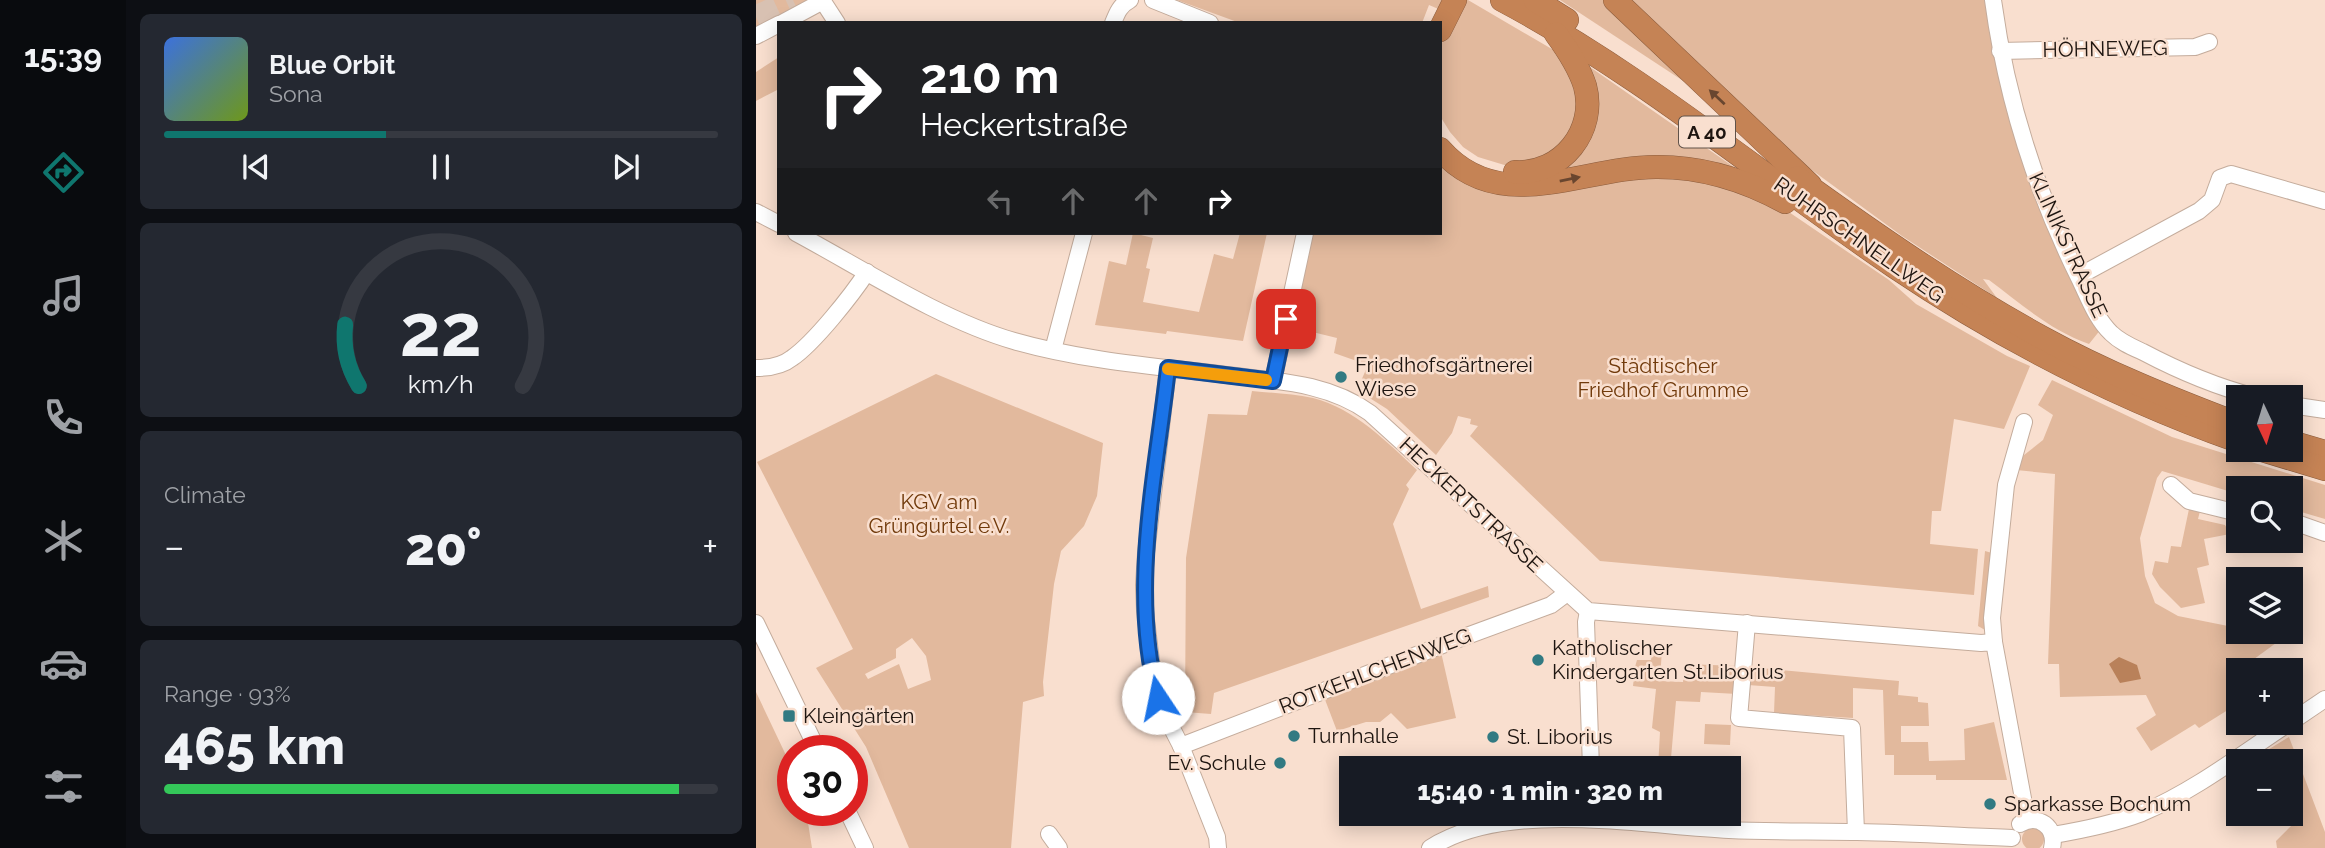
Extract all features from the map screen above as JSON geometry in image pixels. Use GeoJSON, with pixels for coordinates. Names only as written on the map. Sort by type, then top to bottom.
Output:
{"type":"FeatureCollection","features":[{"type":"Feature","properties":{"kind":"highway","name":"RUHRSCHNELLWEG"},"geometry":{"type":"LineString","coordinates":[[1502,0],[1660,98],[1867,247],[1951,303],[2048,350],[2147,406],[2226,437]]}},
{"type":"Feature","properties":{"kind":"highway","name":"RUHRSCHNELLWEG"},"geometry":{"type":"LineString","coordinates":[[1535,0],[1648,71],[1820,194],[2048,350],[2226,420]]}},
{"type":"Feature","properties":{"kind":"highway"},"geometry":{"type":"LineString","coordinates":[[1615,0],[1820,194]]}},
{"type":"Feature","properties":{"kind":"highway"},"geometry":{"type":"LineString","coordinates":[[1442,130],[1461,152],[1482,165],[1503,171],[1535,171],[1567,153],[1584,125],[1588,105],[1585,87],[1566,48],[1543,23]]}},
{"type":"Feature","properties":{"kind":"highway"},"geometry":{"type":"LineString","coordinates":[[1442,151],[1454,164],[1468,173],[1508,185],[1553,183],[1634,168],[1675,167],[1713,173],[1762,191],[1867,247]]}},
{"type":"Feature","properties":{"kind":"highway"},"geometry":{"type":"LineString","coordinates":[[2303,446],[2325,452]]}},
{"type":"Feature","properties":{"kind":"highway"},"geometry":{"type":"LineString","coordinates":[[2302,462],[2325,469]]}},
{"type":"Feature","properties":{"kind":"street"},"geometry":{"type":"LineString","coordinates":[[1153,0],[1205,21]]}},
{"type":"Feature","properties":{"kind":"street","name":"KLINIKSTRASSE"},"geometry":{"type":"LineString","coordinates":[[1993,0],[2000,51],[2031,164],[2079,276],[2104,325],[2123,342],[2188,374],[2226,387]]}},
{"type":"Feature","properties":{"kind":"street"},"geometry":{"type":"LineString","coordinates":[[786,21],[823,1],[836,21]]}},
{"type":"Feature","properties":{"kind":"street"},"geometry":{"type":"LineString","coordinates":[[1114,21],[1127,2]]}},
{"type":"Feature","properties":{"kind":"street"},"geometry":{"type":"LineString","coordinates":[[756,36],[777,26]]}},
{"type":"Feature","properties":{"kind":"street","name":"HÖHNEWEG"},"geometry":{"type":"LineString","coordinates":[[2000,51],[2195,47],[2209,42]]}},
{"type":"Feature","properties":{"kind":"street"},"geometry":{"type":"LineString","coordinates":[[2079,276],[2199,211],[2212,200],[2220,178],[2231,174],[2325,201]]}},
{"type":"Feature","properties":{"kind":"street"},"geometry":{"type":"LineString","coordinates":[[756,212],[777,223]]}},
{"type":"Feature","properties":{"kind":"street","name":"HECKERTSTRASSE"},"geometry":{"type":"LineString","coordinates":[[800,235],[981,329],[1013,341],[1168,368],[1328,390],[1358,404],[1588,611]]}},
{"type":"Feature","properties":{"kind":"street"},"geometry":{"type":"LineString","coordinates":[[1054,350],[1083,235]]}},
{"type":"Feature","properties":{"kind":"street"},"geometry":{"type":"LineString","coordinates":[[1273,381],[1305,235]]}},
{"type":"Feature","properties":{"kind":"street"},"geometry":{"type":"LineString","coordinates":[[756,368],[775,366],[793,358],[817,334],[867,272]]}},
{"type":"Feature","properties":{"kind":"street"},"geometry":{"type":"LineString","coordinates":[[1168,368],[1144,585],[1155,688],[1160,705],[1181,746],[1219,848]]}},
{"type":"Feature","properties":{"kind":"street"},"geometry":{"type":"LineString","coordinates":[[2303,407],[2325,410]]}},
{"type":"Feature","properties":{"kind":"street"},"geometry":{"type":"LineString","coordinates":[[2024,422],[2005,497],[1992,618],[1994,642],[2027,820]]}},
{"type":"Feature","properties":{"kind":"street"},"geometry":{"type":"LineString","coordinates":[[2171,485],[2189,501],[2226,510]]}},
{"type":"Feature","properties":{"kind":"street"},"geometry":{"type":"LineString","coordinates":[[2303,525],[2325,533]]}},
{"type":"Feature","properties":{"kind":"street","name":"ROTKEHLCHENWEG"},"geometry":{"type":"LineString","coordinates":[[1181,746],[1551,605],[1567,593]]}},
{"type":"Feature","properties":{"kind":"street"},"geometry":{"type":"LineString","coordinates":[[1591,756],[1586,622],[1588,611],[1994,642]]}},
{"type":"Feature","properties":{"kind":"street"},"geometry":{"type":"LineString","coordinates":[[756,623],[810,735]]}},
{"type":"Feature","properties":{"kind":"street"},"geometry":{"type":"LineString","coordinates":[[1747,623],[1739,718],[1853,728],[1856,832]]}},
{"type":"Feature","properties":{"kind":"street"},"geometry":{"type":"LineString","coordinates":[[2303,713],[2325,699]]}},
{"type":"Feature","properties":{"kind":"street"},"geometry":{"type":"LineString","coordinates":[[1678,826],[1731,831],[1856,832],[2013,843],[2016,827],[2027,820],[2043,822],[2052,842],[2154,807],[2270,735]]}},
{"type":"Feature","properties":{"kind":"street"},"geometry":{"type":"LineString","coordinates":[[855,826],[865,848]]}},
{"type":"Feature","properties":{"kind":"street"},"geometry":{"type":"LineString","coordinates":[[1430,848],[1458,834],[1491,826]]}},
{"type":"Feature","properties":{"kind":"street"},"geometry":{"type":"LineString","coordinates":[[1049,834],[1059,848]]}},
{"type":"Feature","properties":{"kind":"green space"},"geometry":{"type":"Polygon","coordinates":[[[756,0],[825,0],[777,21],[756,33],[756,0]]]}},
{"type":"Feature","properties":{"kind":"green space"},"geometry":{"type":"Polygon","coordinates":[[[1177,0],[1468,0],[1557,52],[1565,61],[1581,112],[1556,155],[1511,167],[1478,157],[1463,147],[1442,119],[1442,43],[1455,16],[1429,5],[1423,21],[1235,21],[1177,0]]]}},
{"type":"Feature","properties":{"kind":"green space"},"geometry":{"type":"Polygon","coordinates":[[[1560,0],[1608,0],[1697,90],[1560,0]]]}},
{"type":"Feature","properties":{"kind":"green space"},"geometry":{"type":"Polygon","coordinates":[[[1625,0],[1988,0],[2002,85],[2101,329],[2089,344],[2075,338],[2036,316],[1989,280],[1983,279],[1997,298],[1902,236],[1771,140],[1625,0]]]}},
{"type":"Feature","properties":{"kind":"green space"},"geometry":{"type":"Polygon","coordinates":[[[777,58],[777,90],[756,101],[756,72],[777,58]]]}},
{"type":"Feature","properties":{"kind":"green space"},"geometry":{"type":"Polygon","coordinates":[[[1577,58],[1754,181],[1552,171],[1575,152],[1577,58]]]}},
{"type":"Feature","properties":{"kind":"green space","name":"Städtischer Friedhof Grumme"},"geometry":{"type":"Polygon","coordinates":[[[1442,160],[1456,173],[1694,175],[1780,206],[1889,280],[1916,304],[2007,356],[2030,366],[2004,429],[1954,419],[1941,511],[1932,511],[1930,544],[1978,549],[1974,595],[1600,561],[1470,436],[1478,426],[1470,424],[1471,419],[1458,416],[1452,433],[1436,455],[1387,409],[1357,390],[1368,365],[1334,353],[1337,338],[1292,327],[1312,235],[1442,235],[1442,160]]]}},
{"type":"Feature","properties":{"kind":"green space"},"geometry":{"type":"Polygon","coordinates":[[[1133,235],[1153,238],[1146,268],[1150,269],[1143,302],[1199,312],[1214,254],[1233,259],[1239,235],[1267,235],[1243,341],[1095,325],[1109,261],[1126,265],[1133,235]]]}},
{"type":"Feature","properties":{"kind":"green space","name":"KGV am Grüngürtel e.V."},"geometry":{"type":"Polygon","coordinates":[[[936,374],[1103,443],[1097,496],[1084,526],[1061,551],[1054,584],[1043,682],[1044,696],[1023,702],[1011,848],[909,848],[868,752],[868,735],[858,735],[816,668],[853,649],[757,462],[936,374]],[[912,638],[896,649],[896,658],[865,674],[868,679],[899,664],[908,689],[931,680],[926,656],[912,638]]]}},
{"type":"Feature","properties":{"kind":"green space"},"geometry":{"type":"Polygon","coordinates":[[[2052,380],[2172,437],[2226,454],[2226,462],[2252,462],[2296,476],[2226,476],[2226,490],[2162,471],[2157,478],[2140,538],[2145,576],[2155,603],[2178,616],[2226,626],[2226,644],[2275,644],[2256,658],[2226,658],[2226,711],[2199,728],[2195,724],[2151,751],[2136,728],[2156,715],[2146,695],[2060,697],[2059,664],[2048,664],[2055,474],[2016,470],[2019,459],[2043,440],[2053,415],[2038,405],[2052,380]]]}},
{"type":"Feature","properties":{"kind":"green space"},"geometry":{"type":"Polygon","coordinates":[[[1252,391],[1313,398],[1343,410],[1369,427],[1417,470],[1406,485],[1409,489],[1393,524],[1421,609],[1488,586],[1489,597],[1214,693],[1211,714],[1185,712],[1186,558],[1208,414],[1247,415],[1252,391]]]}},
{"type":"Feature","properties":{"kind":"green space"},"geometry":{"type":"Polygon","coordinates":[[[2303,478],[2325,485],[2325,519],[2303,513],[2303,478]]]}},
{"type":"Feature","properties":{"kind":"green space"},"geometry":{"type":"Polygon","coordinates":[[[2189,509],[2200,511],[2198,519],[2226,527],[2226,535],[2204,539],[2209,565],[2197,568],[2205,603],[2181,608],[2160,587],[2152,574],[2155,561],[2168,563],[2171,546],[2181,547],[2189,509]]]}},
{"type":"Feature","properties":{"kind":"green space"},"geometry":{"type":"Polygon","coordinates":[[[1985,551],[1992,553],[1985,630],[1978,626],[1985,551]]]}},
{"type":"Feature","properties":{"kind":"green space"},"geometry":{"type":"Polygon","coordinates":[[[1653,647],[1662,648],[1660,681],[1683,682],[1685,664],[1738,666],[1737,694],[1701,692],[1700,702],[1676,701],[1671,756],[1659,756],[1660,732],[1652,728],[1656,689],[1633,686],[1634,677],[1626,676],[1626,667],[1635,667],[1637,660],[1651,660],[1653,647]]]}},
{"type":"Feature","properties":{"kind":"green space"},"geometry":{"type":"Polygon","coordinates":[[[1441,652],[1456,718],[1407,729],[1391,713],[1380,722],[1366,722],[1337,731],[1324,697],[1441,652]]]}},
{"type":"Feature","properties":{"kind":"green space"},"geometry":{"type":"Polygon","coordinates":[[[1750,667],[1899,681],[1898,695],[1918,697],[1918,702],[1928,703],[1929,726],[1901,726],[1901,742],[1928,742],[1929,761],[1965,760],[1964,729],[1994,722],[2007,780],[1936,780],[1936,775],[1894,775],[1894,755],[1885,755],[1883,690],[1853,688],[1853,718],[1774,713],[1775,687],[1748,685],[1750,667]]]}},
{"type":"Feature","properties":{"kind":"green space"},"geometry":{"type":"Polygon","coordinates":[[[756,692],[777,736],[777,826],[809,826],[812,848],[756,848],[756,692]]]}},
{"type":"Feature","properties":{"kind":"green space"},"geometry":{"type":"Polygon","coordinates":[[[1705,724],[1731,725],[1730,745],[1704,744],[1705,724]]]}},
{"type":"Feature","properties":{"kind":"green space"},"geometry":{"type":"Polygon","coordinates":[[[2289,737],[2294,749],[2269,749],[2289,737]]]}},
{"type":"Feature","properties":{"kind":"green space"},"geometry":{"type":"Polygon","coordinates":[[[2303,774],[2325,832],[2325,848],[2277,848],[2276,841],[2291,826],[2303,826],[2303,774]]]}},
{"type":"Feature","properties":{"kind":"green space"},"geometry":{"type":"Polygon","coordinates":[[[2033,828],[2041,831],[2041,847],[2025,847],[2022,839],[2025,831],[2033,828]]]}},
{"type":"Feature","properties":{"kind":"shaded area"},"geometry":{"type":"Polygon","coordinates":[[[2119,657],[2137,665],[2141,679],[2120,683],[2109,664],[2119,657]]]}},
{"type":"Feature","properties":{"kind":"tunnel"},"geometry":{"type":"LineString","coordinates":[[756,17],[793,0]]}},
{"type":"Feature","properties":{"kind":"slow traffic"},"geometry":{"type":"LineString","coordinates":[[1168,369],[1266,380]]}},
{"type":"Feature","properties":{"kind":"place","name":"Friedhofsgärtnerei Wiese"},"geometry":{"type":"Point","coordinates":[1341,377]}},
{"type":"Feature","properties":{"kind":"place","name":"Katholischer Kindergarten St.Liborius"},"geometry":{"type":"Point","coordinates":[1538,660]}},
{"type":"Feature","properties":{"kind":"place","name":"Kleingärten"},"geometry":{"type":"Point","coordinates":[789,716]}},
{"type":"Feature","properties":{"kind":"place","name":"Turnhalle"},"geometry":{"type":"Point","coordinates":[1294,736]}},
{"type":"Feature","properties":{"kind":"place","name":"St. Liborius"},"geometry":{"type":"Point","coordinates":[1493,737]}},
{"type":"Feature","properties":{"kind":"place","name":"Ev. Schule"},"geometry":{"type":"Point","coordinates":[1280,763]}},
{"type":"Feature","properties":{"kind":"place","name":"Sparkasse Bochum"},"geometry":{"type":"Point","coordinates":[1990,804]}},
{"type":"Feature","properties":{"kind":"route"},"geometry":{"type":"LineString","coordinates":[[1158,698],[1151,661],[1144,585],[1168,368],[1273,381],[1286,319]]}}]}
